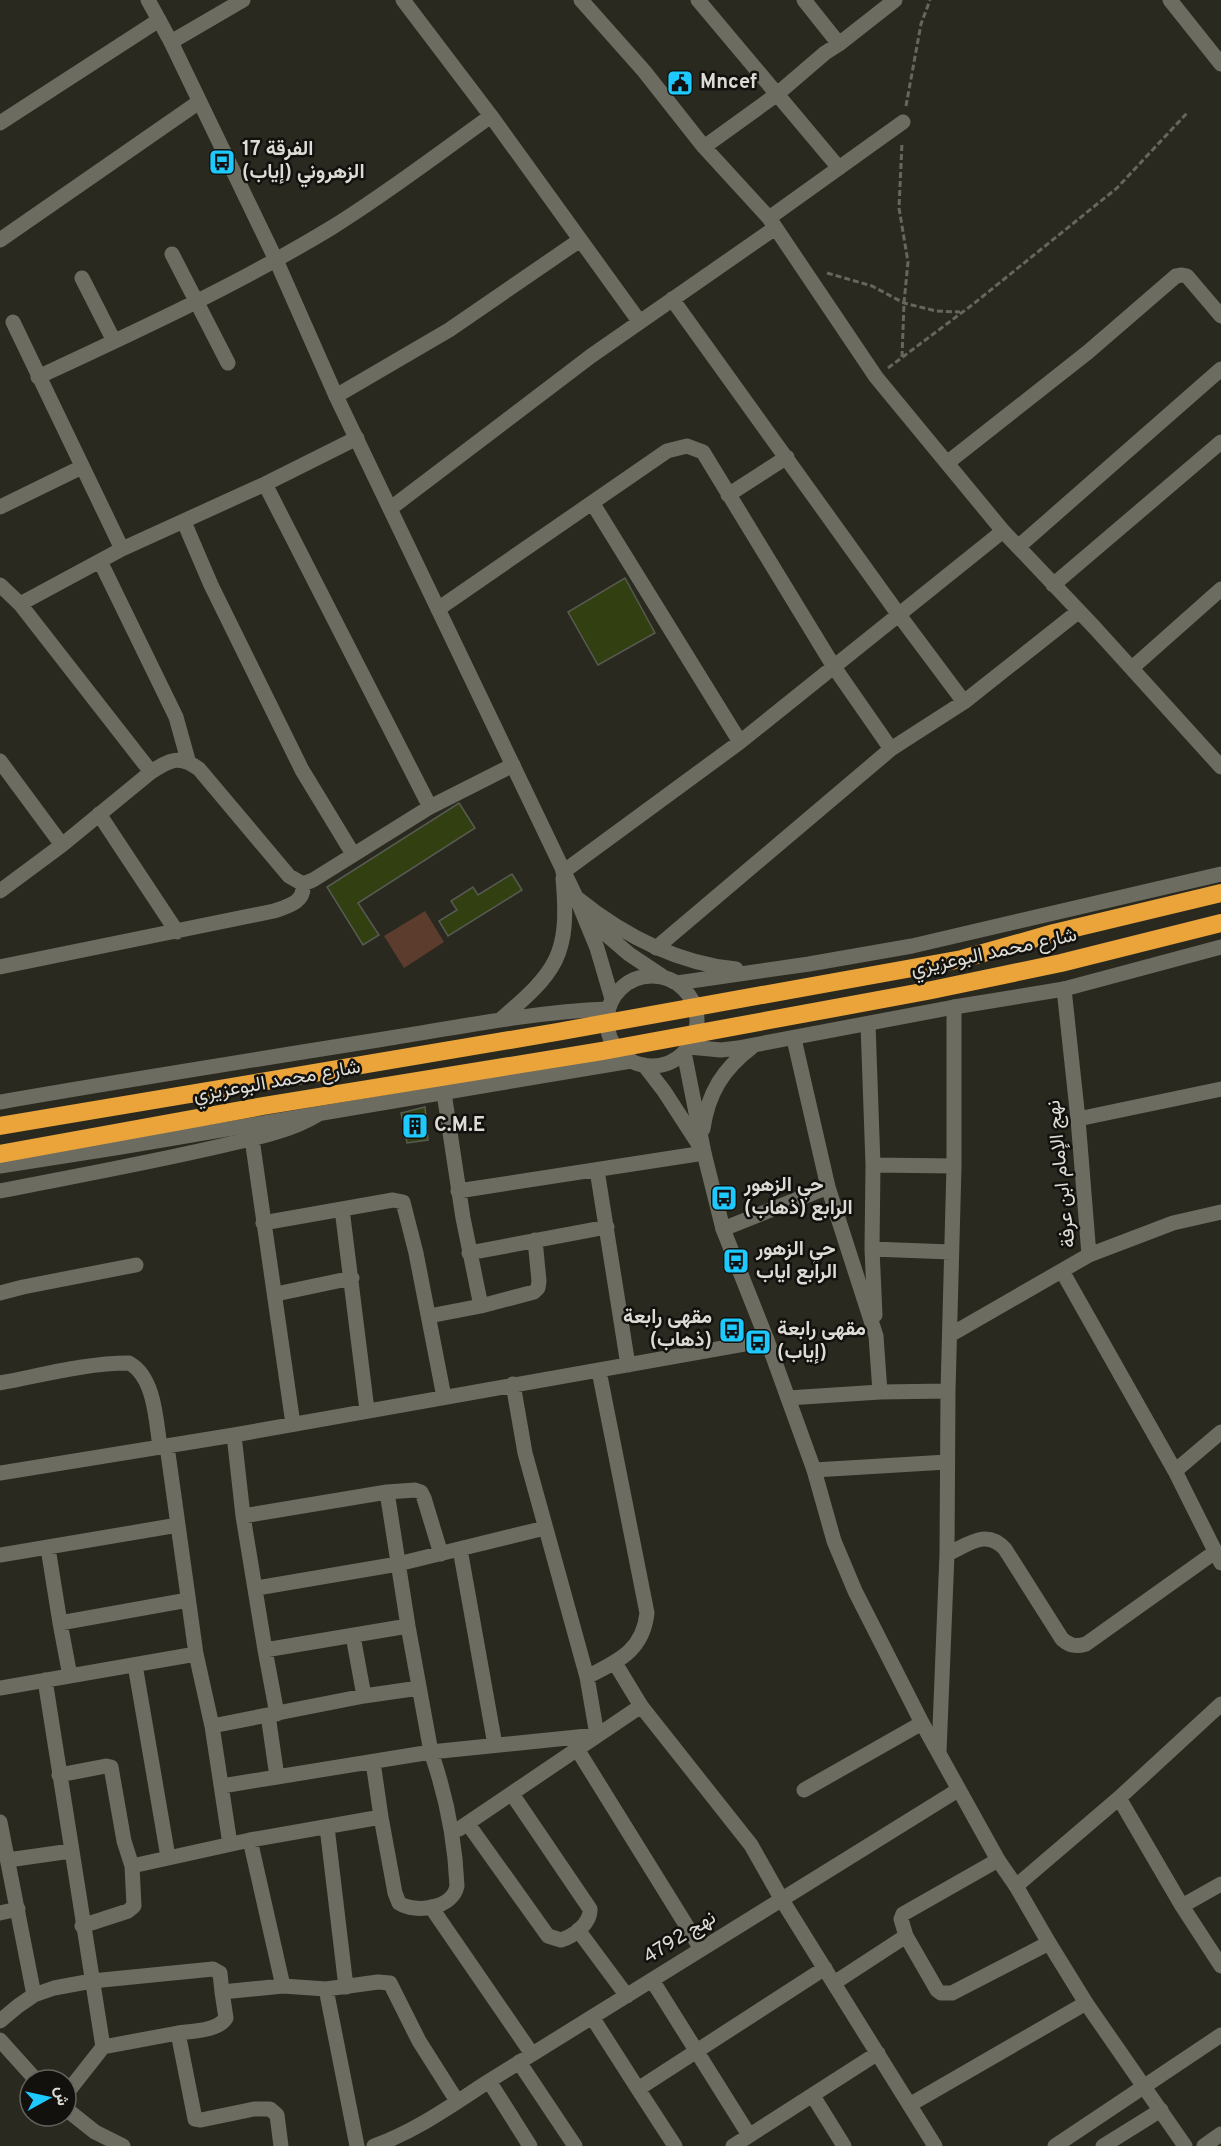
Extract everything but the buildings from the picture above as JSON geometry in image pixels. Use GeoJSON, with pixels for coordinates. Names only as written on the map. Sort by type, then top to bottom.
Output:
{"type":"FeatureCollection","features":[{"type":"Feature","properties":{"kind":"highway","name":"شارع محمد البوعزيزي"},"geometry":{"type":"LineString","coordinates":[[0,1126],[557,1032],[962,959],[1054,933],[1221,893]]}},
{"type":"Feature","properties":{"kind":"highway","name":"شارع محمد البوعزيزي"},"geometry":{"type":"LineString","coordinates":[[0,1154],[263,1106],[563,1057],[976,981],[1061,963],[1221,923]]}},
{"type":"Feature","properties":{"kind":"street"},"geometry":{"type":"LineString","coordinates":[[148,0],[171,42],[276,260],[336,396],[576,897],[602,965],[610,1004],[608,1029],[611,1039],[623,1055],[638,1063],[664,1091],[704,1153]]}},
{"type":"Feature","properties":{"kind":"street"},"geometry":{"type":"LineString","coordinates":[[171,42],[243,0]]}},
{"type":"Feature","properties":{"kind":"street"},"geometry":{"type":"LineString","coordinates":[[403,0],[491,116],[639,321]]}},
{"type":"Feature","properties":{"kind":"street"},"geometry":{"type":"LineString","coordinates":[[581,0],[644,71],[704,147],[772,223],[876,377],[1003,531],[1221,765]]}},
{"type":"Feature","properties":{"kind":"street"},"geometry":{"type":"LineString","coordinates":[[698,0],[839,168]]}},
{"type":"Feature","properties":{"kind":"street"},"geometry":{"type":"LineString","coordinates":[[804,0],[839,44]]}},
{"type":"Feature","properties":{"kind":"street"},"geometry":{"type":"LineString","coordinates":[[704,147],[776,94],[825,53],[895,0]]}},
{"type":"Feature","properties":{"kind":"street"},"geometry":{"type":"LineString","coordinates":[[1170,0],[1221,64]]}},
{"type":"Feature","properties":{"kind":"street"},"geometry":{"type":"LineString","coordinates":[[0,123],[159,20]]}},
{"type":"Feature","properties":{"kind":"street"},"geometry":{"type":"LineString","coordinates":[[0,240],[199,102]]}},
{"type":"Feature","properties":{"kind":"street"},"geometry":{"type":"LineString","coordinates":[[38,377],[196,302],[332,228],[491,116]]}},
{"type":"Feature","properties":{"kind":"street"},"geometry":{"type":"LineString","coordinates":[[391,508],[639,321],[672,299],[772,223],[839,168],[903,122]]}},
{"type":"Feature","properties":{"kind":"street"},"geometry":{"type":"LineString","coordinates":[[336,396],[449,330],[580,240]]}},
{"type":"Feature","properties":{"kind":"street"},"geometry":{"type":"LineString","coordinates":[[172,254],[228,363]]}},
{"type":"Feature","properties":{"kind":"street"},"geometry":{"type":"LineString","coordinates":[[947,463],[1088,352],[1176,276],[1187,276],[1221,316]]}},
{"type":"Feature","properties":{"kind":"street"},"geometry":{"type":"LineString","coordinates":[[82,278],[114,341]]}},
{"type":"Feature","properties":{"kind":"street"},"geometry":{"type":"LineString","coordinates":[[672,299],[964,702]]}},
{"type":"Feature","properties":{"kind":"street"},"geometry":{"type":"LineString","coordinates":[[13,322],[122,549]]}},
{"type":"Feature","properties":{"kind":"street"},"geometry":{"type":"LineString","coordinates":[[1018,547],[1221,369]]}},
{"type":"Feature","properties":{"kind":"street"},"geometry":{"type":"LineString","coordinates":[[20,604],[122,549],[265,484],[357,438]]}},
{"type":"Feature","properties":{"kind":"street"},"geometry":{"type":"LineString","coordinates":[[1053,585],[1221,442]]}},
{"type":"Feature","properties":{"kind":"street"},"geometry":{"type":"LineString","coordinates":[[438,609],[667,451],[687,447],[703,452],[834,666],[891,749]]}},
{"type":"Feature","properties":{"kind":"street"},"geometry":{"type":"LineString","coordinates":[[728,495],[787,457]]}},
{"type":"Feature","properties":{"kind":"street"},"geometry":{"type":"LineString","coordinates":[[0,507],[82,467]]}},
{"type":"Feature","properties":{"kind":"street"},"geometry":{"type":"LineString","coordinates":[[265,484],[430,807]]}},
{"type":"Feature","properties":{"kind":"street"},"geometry":{"type":"LineString","coordinates":[[593,504],[740,742]]}},
{"type":"Feature","properties":{"kind":"street"},"geometry":{"type":"LineString","coordinates":[[184,522],[211,585],[302,770],[353,854]]}},
{"type":"Feature","properties":{"kind":"street"},"geometry":{"type":"LineString","coordinates":[[563,872],[740,742],[1003,531]]}},
{"type":"Feature","properties":{"kind":"street"},"geometry":{"type":"LineString","coordinates":[[100,561],[176,717],[188,760]]}},
{"type":"Feature","properties":{"kind":"street"},"geometry":{"type":"LineString","coordinates":[[0,585],[20,604],[151,772]]}},
{"type":"Feature","properties":{"kind":"street"},"geometry":{"type":"LineString","coordinates":[[1132,668],[1221,589]]}},
{"type":"Feature","properties":{"kind":"street"},"geometry":{"type":"LineString","coordinates":[[656,948],[891,749],[964,702],[1079,611]]}},
{"type":"Feature","properties":{"kind":"street"},"geometry":{"type":"LineString","coordinates":[[0,891],[62,845],[151,772],[175,759],[188,760],[199,768],[289,876],[303,884]]}},
{"type":"Feature","properties":{"kind":"street"},"geometry":{"type":"LineString","coordinates":[[0,761],[62,845]]}},
{"type":"Feature","properties":{"kind":"street"},"geometry":{"type":"LineString","coordinates":[[303,884],[430,807],[513,765]]}},
{"type":"Feature","properties":{"kind":"street"},"geometry":{"type":"LineString","coordinates":[[99,814],[177,932]]}},
{"type":"Feature","properties":{"kind":"street"},"geometry":{"type":"LineString","coordinates":[[500,1020],[537,987],[559,955],[566,922],[563,872]]}},
{"type":"Feature","properties":{"kind":"street"},"geometry":{"type":"LineString","coordinates":[[677,983],[912,946],[1221,874]]}},
{"type":"Feature","properties":{"kind":"street"},"geometry":{"type":"LineString","coordinates":[[0,967],[285,908],[298,902],[303,894],[303,884]]}},
{"type":"Feature","properties":{"kind":"street"},"geometry":{"type":"LineString","coordinates":[[576,897],[600,917],[656,948],[688,960],[722,968],[756,971]]}},
{"type":"Feature","properties":{"kind":"street"},"geometry":{"type":"LineString","coordinates":[[0,1166],[638,1063],[666,1064],[687,1049],[694,1038],[697,1018],[691,998],[677,983],[662,976],[621,948],[583,914]]}},
{"type":"Feature","properties":{"kind":"street"},"geometry":{"type":"LineString","coordinates":[[687,1049],[722,1050],[754,1046],[954,1006],[1064,989],[1221,946]]}},
{"type":"Feature","properties":{"kind":"street"},"geometry":{"type":"LineString","coordinates":[[0,1102],[228,1062],[610,1004],[619,990],[628,982],[651,975],[662,976]]}},
{"type":"Feature","properties":{"kind":"street","name":"نهج الإمام ابن عرفة"},"geometry":{"type":"LineString","coordinates":[[1064,989],[1089,1255],[1173,1223],[1221,1212]]}},
{"type":"Feature","properties":{"kind":"street"},"geometry":{"type":"LineString","coordinates":[[939,1752],[947,1554],[948,1391],[954,1166],[954,1006]]}},
{"type":"Feature","properties":{"kind":"street"},"geometry":{"type":"LineString","coordinates":[[868,1024],[873,1165],[872,1249],[880,1392]]}},
{"type":"Feature","properties":{"kind":"street"},"geometry":{"type":"LineString","coordinates":[[794,1039],[828,1187],[876,1336]]}},
{"type":"Feature","properties":{"kind":"street"},"geometry":{"type":"LineString","coordinates":[[704,1153],[705,1111],[712,1092],[723,1074],[754,1046]]}},
{"type":"Feature","properties":{"kind":"street"},"geometry":{"type":"LineString","coordinates":[[687,1049],[704,1153],[723,1229],[767,1340],[813,1470],[834,1541],[855,1591],[922,1723],[998,1860],[1086,2003],[1185,2146]]}},
{"type":"Feature","properties":{"kind":"street"},"geometry":{"type":"LineString","coordinates":[[1078,1119],[1221,1089]]}},
{"type":"Feature","properties":{"kind":"street"},"geometry":{"type":"LineString","coordinates":[[444,1093],[458,1191],[481,1306]]}},
{"type":"Feature","properties":{"kind":"street"},"geometry":{"type":"LineString","coordinates":[[0,1191],[154,1161],[252,1138],[290,1128],[320,1113]]}},
{"type":"Feature","properties":{"kind":"street"},"geometry":{"type":"LineString","coordinates":[[252,1138],[293,1424]]}},
{"type":"Feature","properties":{"kind":"street"},"geometry":{"type":"LineString","coordinates":[[458,1191],[704,1153]]}},
{"type":"Feature","properties":{"kind":"street"},"geometry":{"type":"LineString","coordinates":[[873,1165],[954,1166]]}},
{"type":"Feature","properties":{"kind":"street"},"geometry":{"type":"LineString","coordinates":[[597,1170],[628,1365]]}},
{"type":"Feature","properties":{"kind":"street"},"geometry":{"type":"LineString","coordinates":[[723,1229],[828,1187]]}},
{"type":"Feature","properties":{"kind":"street"},"geometry":{"type":"LineString","coordinates":[[263,1223],[393,1200],[403,1202],[406,1207],[429,1316],[444,1397]]}},
{"type":"Feature","properties":{"kind":"street"},"geometry":{"type":"LineString","coordinates":[[342,1209],[367,1410]]}},
{"type":"Feature","properties":{"kind":"street"},"geometry":{"type":"LineString","coordinates":[[469,1253],[607,1227]]}},
{"type":"Feature","properties":{"kind":"street"},"geometry":{"type":"LineString","coordinates":[[429,1316],[481,1306],[527,1294],[538,1288],[535,1240]]}},
{"type":"Feature","properties":{"kind":"street"},"geometry":{"type":"LineString","coordinates":[[872,1249],[951,1252]]}},
{"type":"Feature","properties":{"kind":"street"},"geometry":{"type":"LineString","coordinates":[[950,1335],[1089,1255]]}},
{"type":"Feature","properties":{"kind":"street"},"geometry":{"type":"LineString","coordinates":[[0,1293],[136,1265]]}},
{"type":"Feature","properties":{"kind":"street"},"geometry":{"type":"LineString","coordinates":[[947,1554],[983,1538],[991,1538],[999,1542],[1062,1639],[1069,1645],[1077,1647],[1086,1644],[1218,1557],[1175,1471],[1062,1271]]}},
{"type":"Feature","properties":{"kind":"street"},"geometry":{"type":"LineString","coordinates":[[276,1294],[352,1278]]}},
{"type":"Feature","properties":{"kind":"street"},"geometry":{"type":"LineString","coordinates":[[0,1473],[234,1435],[767,1340]]}},
{"type":"Feature","properties":{"kind":"street"},"geometry":{"type":"LineString","coordinates":[[0,1383],[113,1363],[129,1363],[142,1373],[150,1390],[164,1446],[196,1654],[212,1726],[230,1844]]}},
{"type":"Feature","properties":{"kind":"street"},"geometry":{"type":"LineString","coordinates":[[587,1677],[615,1663],[637,1645],[646,1626],[647,1613],[599,1371]]}},
{"type":"Feature","properties":{"kind":"street"},"geometry":{"type":"LineString","coordinates":[[513,1384],[525,1453],[587,1677],[597,1735]]}},
{"type":"Feature","properties":{"kind":"street"},"geometry":{"type":"LineString","coordinates":[[788,1398],[880,1392],[948,1391]]}},
{"type":"Feature","properties":{"kind":"street"},"geometry":{"type":"LineString","coordinates":[[1175,1471],[1221,1432]]}},
{"type":"Feature","properties":{"kind":"street"},"geometry":{"type":"LineString","coordinates":[[234,1435],[243,1516],[265,1650],[273,1714],[277,1777]]}},
{"type":"Feature","properties":{"kind":"street"},"geometry":{"type":"LineString","coordinates":[[813,1470],[947,1461]]}},
{"type":"Feature","properties":{"kind":"street"},"geometry":{"type":"LineString","coordinates":[[243,1516],[387,1492],[408,1490],[421,1492],[441,1554]]}},
{"type":"Feature","properties":{"kind":"street"},"geometry":{"type":"LineString","coordinates":[[373,1762],[396,1899],[399,1904],[412,1910],[449,1901],[456,1893],[457,1877],[452,1833],[446,1800],[431,1752],[387,1492]]}},
{"type":"Feature","properties":{"kind":"street"},"geometry":{"type":"LineString","coordinates":[[0,1555],[178,1526]]}},
{"type":"Feature","properties":{"kind":"street"},"geometry":{"type":"LineString","coordinates":[[256,1588],[398,1564],[545,1528]]}},
{"type":"Feature","properties":{"kind":"street"},"geometry":{"type":"LineString","coordinates":[[48,1548],[70,1676]]}},
{"type":"Feature","properties":{"kind":"street"},"geometry":{"type":"LineString","coordinates":[[460,1549],[495,1745]]}},
{"type":"Feature","properties":{"kind":"street"},"geometry":{"type":"LineString","coordinates":[[60,1623],[188,1600]]}},
{"type":"Feature","properties":{"kind":"street"},"geometry":{"type":"LineString","coordinates":[[265,1650],[408,1626]]}},
{"type":"Feature","properties":{"kind":"street"},"geometry":{"type":"LineString","coordinates":[[354,1636],[364,1696]]}},
{"type":"Feature","properties":{"kind":"street"},"geometry":{"type":"LineString","coordinates":[[0,1688],[196,1654]]}},
{"type":"Feature","properties":{"kind":"street"},"geometry":{"type":"LineString","coordinates":[[615,1663],[641,1706],[740,1830],[935,2146]]}},
{"type":"Feature","properties":{"kind":"street"},"geometry":{"type":"LineString","coordinates":[[135,1665],[168,1857]]}},
{"type":"Feature","properties":{"kind":"street"},"geometry":{"type":"LineString","coordinates":[[45,1680],[82,1926],[103,2047]]}},
{"type":"Feature","properties":{"kind":"street"},"geometry":{"type":"LineString","coordinates":[[212,1726],[364,1696],[419,1688]]}},
{"type":"Feature","properties":{"kind":"street"},"geometry":{"type":"LineString","coordinates":[[1016,1886],[1119,1798],[1221,1704]]}},
{"type":"Feature","properties":{"kind":"street"},"geometry":{"type":"LineString","coordinates":[[452,1833],[641,1706]]}},
{"type":"Feature","properties":{"kind":"street"},"geometry":{"type":"LineString","coordinates":[[804,1790],[922,1723]]}},
{"type":"Feature","properties":{"kind":"street"},"geometry":{"type":"LineString","coordinates":[[222,1786],[431,1752],[597,1735]]}},
{"type":"Feature","properties":{"kind":"street"},"geometry":{"type":"LineString","coordinates":[[577,1749],[701,1948]]}},
{"type":"Feature","properties":{"kind":"street"},"geometry":{"type":"LineString","coordinates":[[59,1775],[111,1767],[124,1841],[132,1866],[134,1906],[128,1911],[82,1926]]}},
{"type":"Feature","properties":{"kind":"street","name":"نهج 4792"},"geometry":{"type":"LineString","coordinates":[[374,2146],[407,2132],[457,2102],[958,1790]]}},
{"type":"Feature","properties":{"kind":"street"},"geometry":{"type":"LineString","coordinates":[[468,1824],[548,1936],[561,1940],[578,1930],[590,1918],[591,1909],[512,1794]]}},
{"type":"Feature","properties":{"kind":"street"},"geometry":{"type":"LineString","coordinates":[[1119,1798],[1182,1906],[1221,1966]]}},
{"type":"Feature","properties":{"kind":"street"},"geometry":{"type":"LineString","coordinates":[[132,1866],[250,1840],[381,1817]]}},
{"type":"Feature","properties":{"kind":"street"},"geometry":{"type":"LineString","coordinates":[[0,1822],[34,1995]]}},
{"type":"Feature","properties":{"kind":"street"},"geometry":{"type":"LineString","coordinates":[[327,1827],[346,1987]]}},
{"type":"Feature","properties":{"kind":"street"},"geometry":{"type":"LineString","coordinates":[[250,1840],[283,1986]]}},
{"type":"Feature","properties":{"kind":"street"},"geometry":{"type":"LineString","coordinates":[[8,1860],[71,1851]]}},
{"type":"Feature","properties":{"kind":"street"},"geometry":{"type":"LineString","coordinates":[[998,1860],[903,1914],[901,1919],[906,1936],[937,1990],[946,1994],[952,1993],[1048,1943]]}},
{"type":"Feature","properties":{"kind":"street"},"geometry":{"type":"LineString","coordinates":[[1182,1906],[1221,1884]]}},
{"type":"Feature","properties":{"kind":"street"},"geometry":{"type":"LineString","coordinates":[[430,1907],[525,2058],[575,2146]]}},
{"type":"Feature","properties":{"kind":"street"},"geometry":{"type":"LineString","coordinates":[[0,1913],[18,1909]]}},
{"type":"Feature","properties":{"kind":"street"},"geometry":{"type":"LineString","coordinates":[[578,1930],[627,1996]]}},
{"type":"Feature","properties":{"kind":"street"},"geometry":{"type":"LineString","coordinates":[[834,1983],[906,1936]]}},
{"type":"Feature","properties":{"kind":"street"},"geometry":{"type":"LineString","coordinates":[[638,2089],[825,1968]]}},
{"type":"Feature","properties":{"kind":"street"},"geometry":{"type":"LineString","coordinates":[[0,2021],[34,1995],[54,1988],[92,1981],[213,1969],[220,1973],[226,2018],[224,2021],[216,2026],[103,2047],[78,2079]]}},
{"type":"Feature","properties":{"kind":"street"},"geometry":{"type":"LineString","coordinates":[[652,1980],[749,2135]]}},
{"type":"Feature","properties":{"kind":"street"},"geometry":{"type":"LineString","coordinates":[[222,1992],[283,1986],[326,1989],[386,1982],[393,1987],[419,2041],[457,2102]]}},
{"type":"Feature","properties":{"kind":"street"},"geometry":{"type":"LineString","coordinates":[[326,1989],[357,2146]]}},
{"type":"Feature","properties":{"kind":"street"},"geometry":{"type":"LineString","coordinates":[[911,2104],[1086,2003]]}},
{"type":"Feature","properties":{"kind":"street"},"geometry":{"type":"LineString","coordinates":[[592,2017],[675,2146]]}},
{"type":"Feature","properties":{"kind":"street"},"geometry":{"type":"LineString","coordinates":[[178,2033],[195,2119],[204,2120],[254,2109],[270,2109],[277,2115],[281,2146]]}},
{"type":"Feature","properties":{"kind":"street"},"geometry":{"type":"LineString","coordinates":[[1054,2146],[1221,2035]]}},
{"type":"Feature","properties":{"kind":"street"},"geometry":{"type":"LineString","coordinates":[[0,2040],[25,2068]]}},
{"type":"Feature","properties":{"kind":"street"},"geometry":{"type":"LineString","coordinates":[[733,2146],[878,2053]]}},
{"type":"Feature","properties":{"kind":"street"},"geometry":{"type":"LineString","coordinates":[[489,2081],[530,2146]]}},
{"type":"Feature","properties":{"kind":"street"},"geometry":{"type":"LineString","coordinates":[[813,2096],[844,2146]]}},
{"type":"Feature","properties":{"kind":"street"},"geometry":{"type":"LineString","coordinates":[[1103,2146],[1161,2110]]}},
{"type":"Feature","properties":{"kind":"street"},"geometry":{"type":"LineString","coordinates":[[78,2119],[95,2132],[123,2146]]}},
{"type":"Feature","properties":{"kind":"street"},"geometry":{"type":"LineString","coordinates":[[1204,2146],[1221,2134]]}},
{"type":"Feature","properties":{"kind":"path"},"geometry":{"type":"LineString","coordinates":[[902,357],[908,261],[899,208],[903,122],[921,24],[930,0]]}},
{"type":"Feature","properties":{"kind":"path"},"geometry":{"type":"LineString","coordinates":[[876,377],[962,312],[1117,188],[1187,112]]}},
{"type":"Feature","properties":{"kind":"path"},"geometry":{"type":"LineString","coordinates":[[800,264],[872,286],[904,303],[936,311],[962,312]]}},
{"type":"Feature","properties":{"kind":"shaded area"},"geometry":{"type":"Polygon","coordinates":[[[425,911],[444,942],[404,968],[384,936],[425,911]]]}},
{"type":"Feature","properties":{"kind":"place","name":"Mncef"},"geometry":{"type":"Point","coordinates":[680,83]}},
{"type":"Feature","properties":{"kind":"place","name":"الفرقة 17 الزهروني (إياب)"},"geometry":{"type":"Point","coordinates":[222,162]}},
{"type":"Feature","properties":{"kind":"place","name":"C.M.E"},"geometry":{"type":"Point","coordinates":[415,1126]}},
{"type":"Feature","properties":{"kind":"place","name":"حي الزهور الرابع (ذهاب)"},"geometry":{"type":"Point","coordinates":[724,1198]}},
{"type":"Feature","properties":{"kind":"place","name":"حي الزهور الرابع اياب"},"geometry":{"type":"Point","coordinates":[736,1261]}},
{"type":"Feature","properties":{"kind":"place","name":"مقهى رابعة (ذهاب)"},"geometry":{"type":"Point","coordinates":[732,1330]}},
{"type":"Feature","properties":{"kind":"place","name":"مقهى رابعة (إياب)"},"geometry":{"type":"Point","coordinates":[758,1342]}}]}
